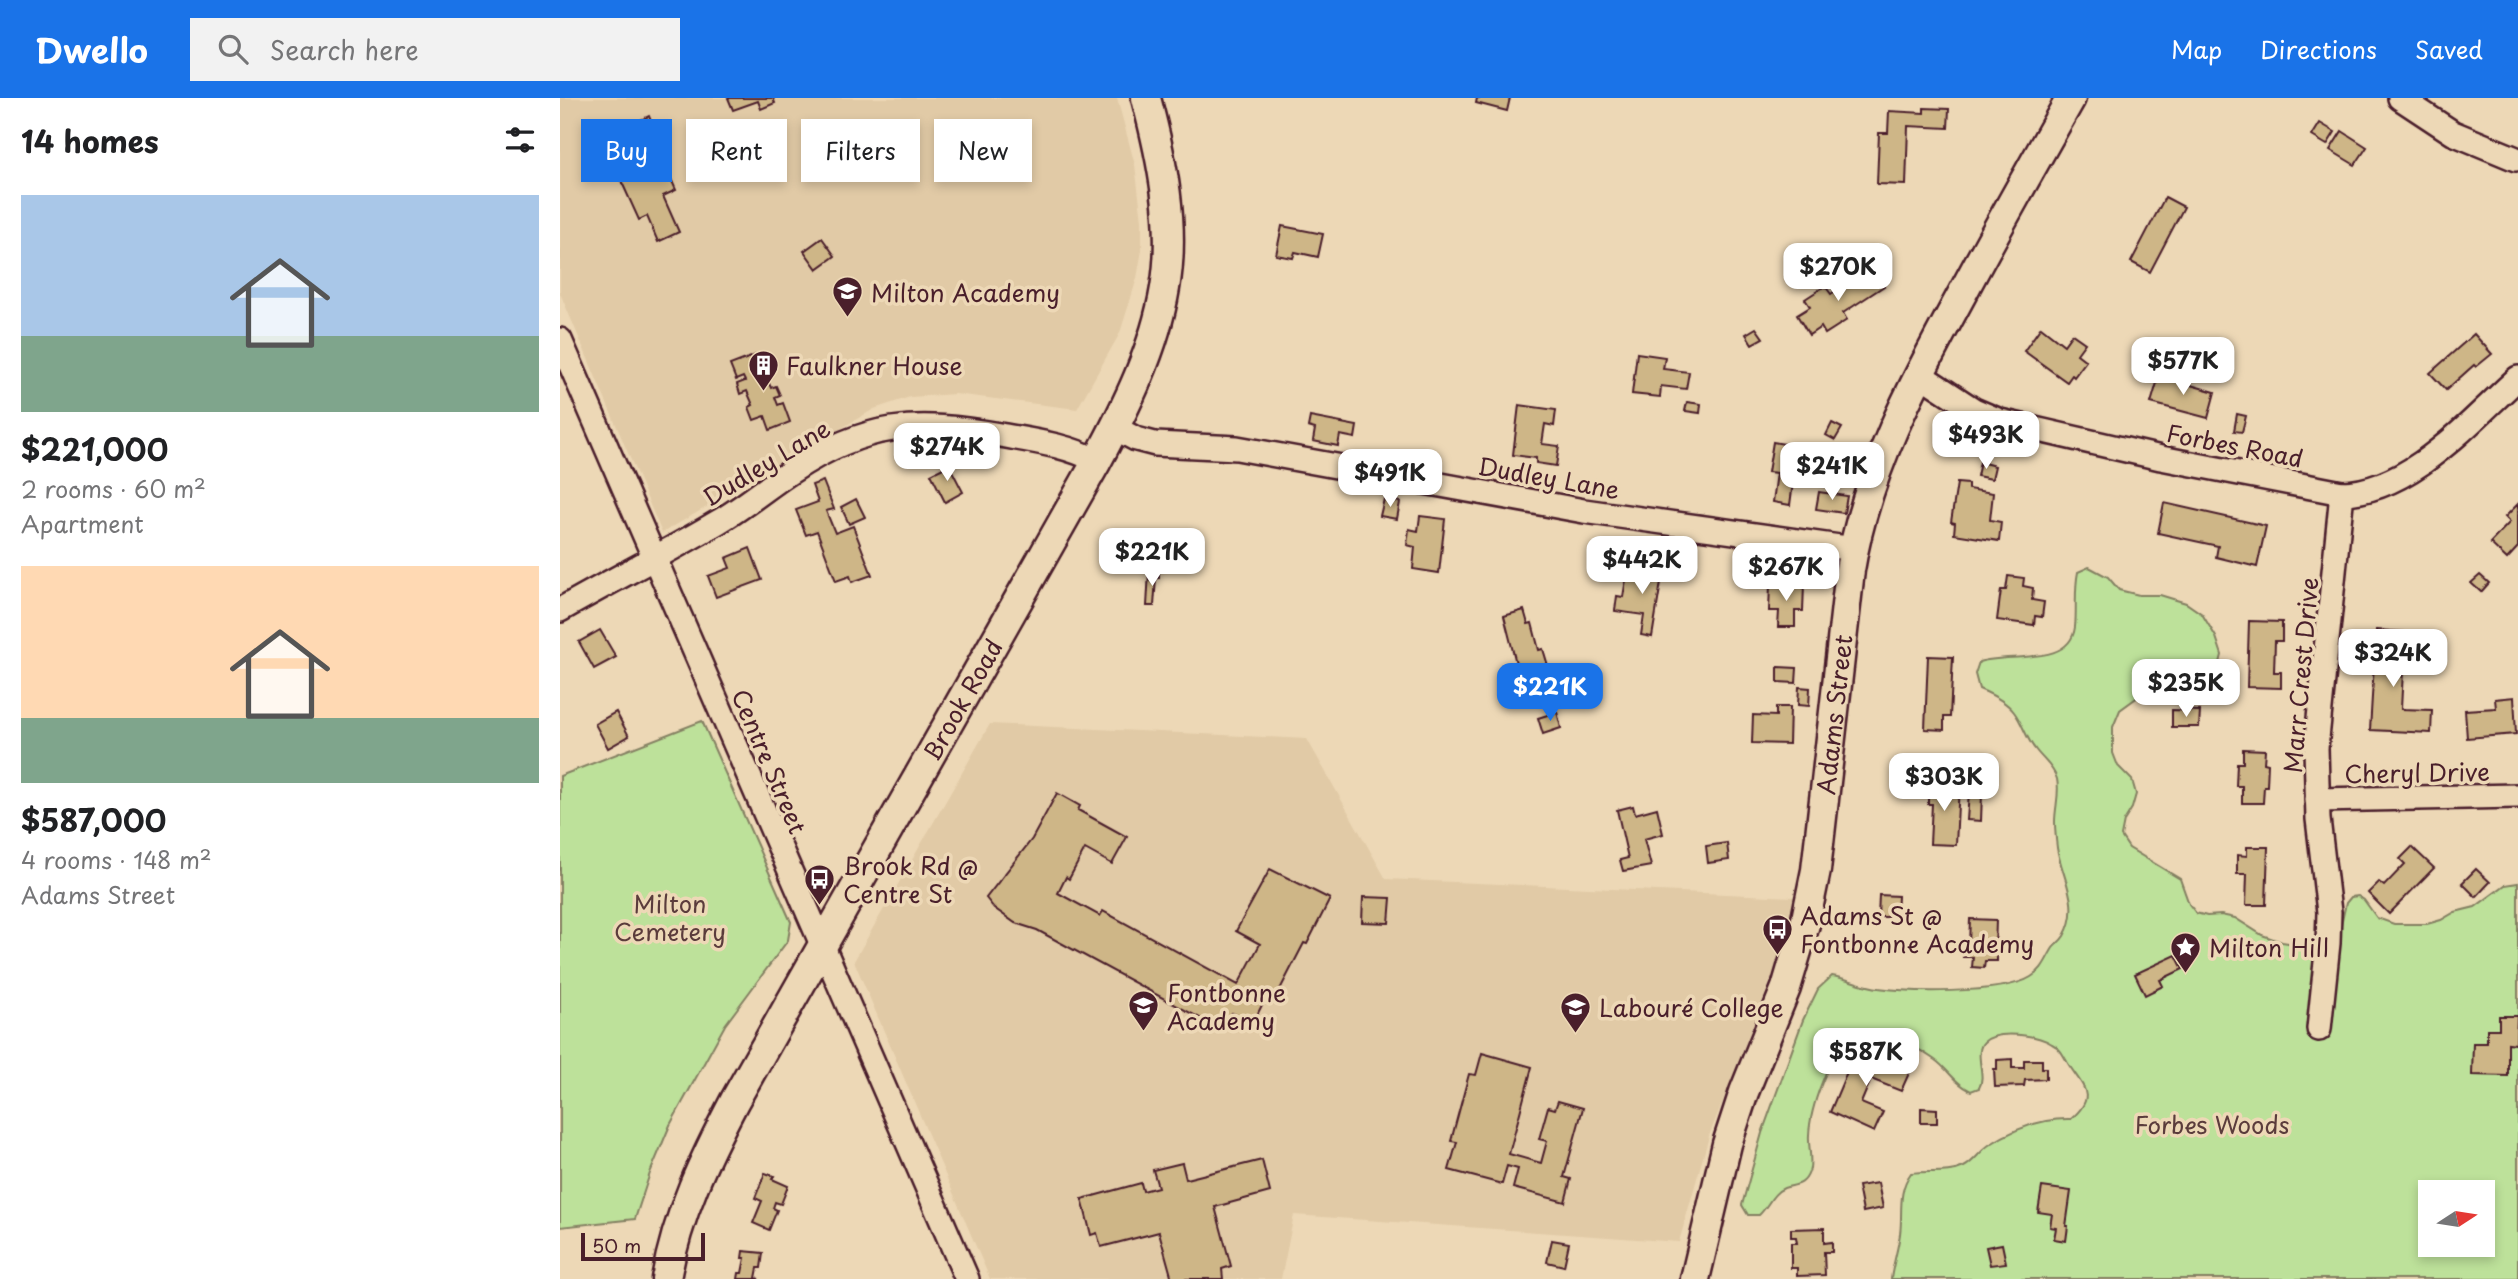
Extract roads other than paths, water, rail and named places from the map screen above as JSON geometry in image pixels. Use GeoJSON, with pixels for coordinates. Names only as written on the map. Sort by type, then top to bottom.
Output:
{"type":"FeatureCollection","features":[{"type":"Feature","properties":{"kind":"main road","name":"Brook Road"},"geometry":{"type":"LineString","coordinates":[[666,1279],[679,1225],[699,1173],[735,1100],[1097,461],[1140,372],[1164,296],[1168,262],[1165,192],[1146,98]]}},
{"type":"Feature","properties":{"kind":"main road","name":"Adams Street"},"geometry":{"type":"LineString","coordinates":[[1695,1279],[1727,1144],[1744,1092],[1786,988],[1805,925],[1816,870],[1854,549],[1875,475],[1919,374],[2071,98]]}},
{"type":"Feature","properties":{"kind":"street"},"geometry":{"type":"LineString","coordinates":[[2400,98],[2453,133],[2516,159]]}},
{"type":"Feature","properties":{"kind":"street","name":"Centre Street"},"geometry":{"type":"LineString","coordinates":[[560,340],[967,1279]]}},
{"type":"Feature","properties":{"kind":"street","name":"Forbes Road"},"geometry":{"type":"LineString","coordinates":[[1919,374],[1974,410],[2000,421],[2161,458],[2342,493],[2363,491],[2385,484],[2418,466],[2518,378]]}},
{"type":"Feature","properties":{"kind":"street","name":"Dudley Lane"},"geometry":{"type":"LineString","coordinates":[[560,610],[720,521],[825,452],[890,429],[923,425],[957,428],[1057,446],[1085,454],[1097,461]]}},
{"type":"Feature","properties":{"kind":"street","name":"Dudley Lane"},"geometry":{"type":"LineString","coordinates":[[1115,428],[1136,439],[1156,444],[1237,448],[1594,513],[1854,549]]}},
{"type":"Feature","properties":{"kind":"street","name":"Marr Crest Drive"},"geometry":{"type":"LineString","coordinates":[[2319,1029],[2329,912],[2317,800],[2317,731],[2342,493]]}},
{"type":"Feature","properties":{"kind":"street","name":"Cheryl Drive"},"geometry":{"type":"LineString","coordinates":[[2317,800],[2518,796]]}},
{"type":"Feature","properties":{"kind":"place","name":"Milton Academy"},"geometry":{"type":"Point","coordinates":[848,319]}},
{"type":"Feature","properties":{"kind":"place","name":"Faulkner House"},"geometry":{"type":"Point","coordinates":[763,392]}},
{"type":"Feature","properties":{"kind":"place","name":"Brook Rd @ Centre St"},"geometry":{"type":"Point","coordinates":[820,906]}},
{"type":"Feature","properties":{"kind":"place","name":"Adams St @ Fontbonne Academy"},"geometry":{"type":"Point","coordinates":[1777,956]}},
{"type":"Feature","properties":{"kind":"place","name":"Milton Hill"},"geometry":{"type":"Point","coordinates":[2186,974]}},
{"type":"Feature","properties":{"kind":"place","name":"Fontbonne Academy"},"geometry":{"type":"Point","coordinates":[1144,1033]}},
{"type":"Feature","properties":{"kind":"place","name":"Labouré College"},"geometry":{"type":"Point","coordinates":[1576,1034]}},
{"type":"Feature","properties":{"kind":"park label","name":"Milton Cemetery"},"geometry":{"type":"Point","coordinates":[670,917]}},
{"type":"Feature","properties":{"kind":"park label","name":"Forbes Woods"},"geometry":{"type":"Point","coordinates":[2212,1124]}}]}
